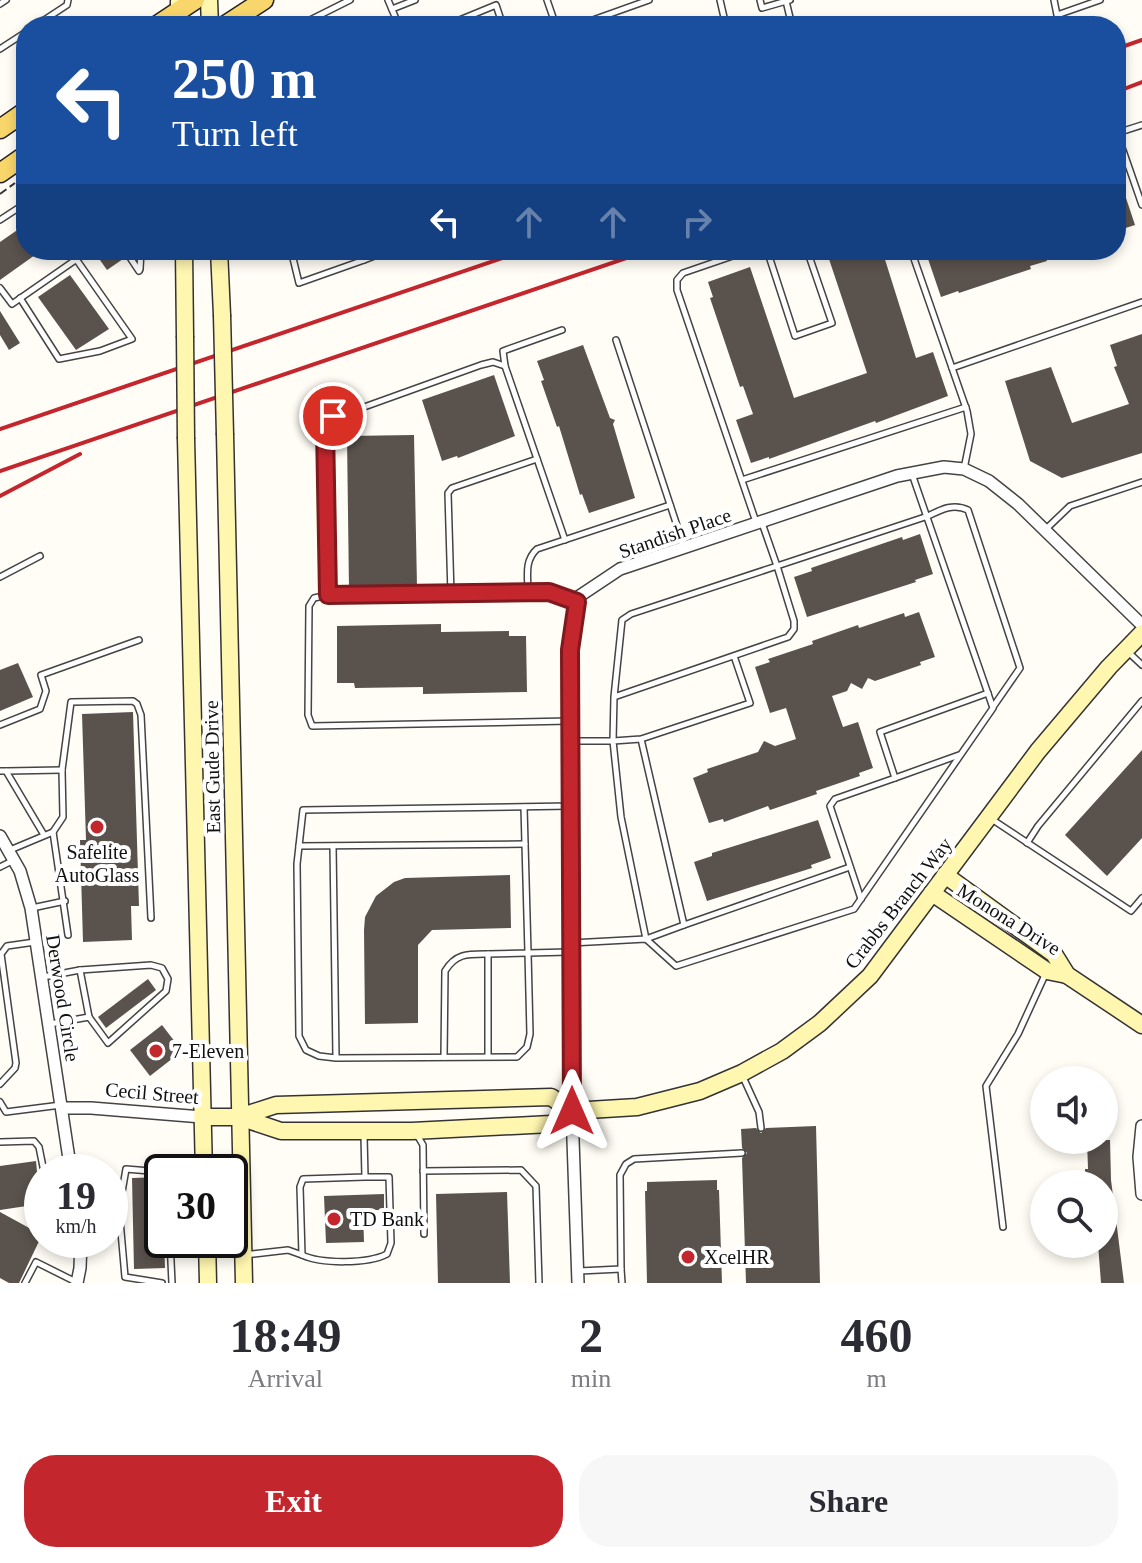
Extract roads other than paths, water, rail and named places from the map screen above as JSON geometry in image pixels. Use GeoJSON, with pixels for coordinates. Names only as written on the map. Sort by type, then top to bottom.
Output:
{"type":"FeatureCollection","features":[{"type":"Feature","properties":{"kind":"main road"},"geometry":{"type":"LineString","coordinates":[[179,12],[195,0]]}},
{"type":"Feature","properties":{"kind":"main road"},"geometry":{"type":"LineString","coordinates":[[239,16],[264,0]]}},
{"type":"Feature","properties":{"kind":"main road","name":"East Gude Drive"},"geometry":{"type":"LineString","coordinates":[[184,260],[203,1154]]}},
{"type":"Feature","properties":{"kind":"main road","name":"East Gude Drive"},"geometry":{"type":"LineString","coordinates":[[219,260],[240,1154]]}},
{"type":"Feature","properties":{"kind":"main road","name":"Crabbs Branch Way"},"geometry":{"type":"LineString","coordinates":[[239,1117],[281,1131],[415,1131],[551,1124],[572,1111],[637,1107],[700,1091],[742,1073],[782,1051],[830,1014],[870,976],[1038,751],[1142,633]]}},
{"type":"Feature","properties":{"kind":"main road","name":"Monona Drive"},"geometry":{"type":"LineString","coordinates":[[945,875],[1054,954],[1067,975]]}},
{"type":"Feature","properties":{"kind":"main road","name":"Monona Drive"},"geometry":{"type":"LineString","coordinates":[[932,893],[1047,971],[1067,975],[1142,1025]]}},
{"type":"Feature","properties":{"kind":"main road","name":"Crabbs Branch Way"},"geometry":{"type":"LineString","coordinates":[[239,1117],[276,1105],[551,1097],[572,1111]]}},
{"type":"Feature","properties":{"kind":"main road","name":"Cecil Street"},"geometry":{"type":"LineString","coordinates":[[202,1117],[239,1117]]}},
{"type":"Feature","properties":{"kind":"main road"},"geometry":{"type":"LineString","coordinates":[[207,1258],[208,1283]]}},
{"type":"Feature","properties":{"kind":"main road","name":"East Gude Drive"},"geometry":{"type":"LineString","coordinates":[[243,1258],[244,1283]]}},
{"type":"Feature","properties":{"kind":"street","name":"Standish Place"},"geometry":{"type":"LineString","coordinates":[[577,602],[578,597],[620,569],[912,474],[944,467],[964,469]]}},
{"type":"Feature","properties":{"kind":"street"},"geometry":{"type":"LineString","coordinates":[[964,469],[989,481],[1045,530],[1142,625]]}},
{"type":"Feature","properties":{"kind":"street"},"geometry":{"type":"LineString","coordinates":[[577,602],[570,650],[570,741],[572,1111],[578,1277]]}},
{"type":"Feature","properties":{"kind":"street","name":"Derwood Circle"},"geometry":{"type":"LineString","coordinates":[[0,836],[13,855],[31,908],[69,1154]]}},
{"type":"Feature","properties":{"kind":"street","name":"Cecil Street"},"geometry":{"type":"LineString","coordinates":[[62,1106],[202,1117]]}},
{"type":"Feature","properties":{"kind":"street"},"geometry":{"type":"LineString","coordinates":[[1142,1126],[1139,1157],[1142,1194]]}},
{"type":"Feature","properties":{"kind":"street"},"geometry":{"type":"LineString","coordinates":[[77,1282],[79,1258]]}},
{"type":"Feature","properties":{"kind":"lane"},"geometry":{"type":"LineString","coordinates":[[0,4],[6,0]]}},
{"type":"Feature","properties":{"kind":"lane"},"geometry":{"type":"LineString","coordinates":[[50,16],[67,5],[68,0]]}},
{"type":"Feature","properties":{"kind":"lane"},"geometry":{"type":"LineString","coordinates":[[318,16],[350,0]]}},
{"type":"Feature","properties":{"kind":"lane"},"geometry":{"type":"LineString","coordinates":[[388,0],[395,16]]}},
{"type":"Feature","properties":{"kind":"lane"},"geometry":{"type":"LineString","coordinates":[[392,9],[415,0]]}},
{"type":"Feature","properties":{"kind":"lane"},"geometry":{"type":"LineString","coordinates":[[604,16],[649,0]]}},
{"type":"Feature","properties":{"kind":"lane"},"geometry":{"type":"LineString","coordinates":[[760,0],[762,8],[788,1]]}},
{"type":"Feature","properties":{"kind":"lane"},"geometry":{"type":"LineString","coordinates":[[1054,0],[1057,15],[1100,0]]}},
{"type":"Feature","properties":{"kind":"lane"},"geometry":{"type":"LineString","coordinates":[[466,16],[495,2]]}},
{"type":"Feature","properties":{"kind":"lane"},"geometry":{"type":"LineString","coordinates":[[1126,159],[1142,205]]}},
{"type":"Feature","properties":{"kind":"lane"},"geometry":{"type":"LineString","coordinates":[[0,288],[12,304],[75,260]]}},
{"type":"Feature","properties":{"kind":"lane"},"geometry":{"type":"LineString","coordinates":[[20,298],[59,359],[100,351],[132,339],[77,260]]}},
{"type":"Feature","properties":{"kind":"lane"},"geometry":{"type":"LineString","coordinates":[[132,260],[139,271],[140,260]]}},
{"type":"Feature","properties":{"kind":"lane"},"geometry":{"type":"LineString","coordinates":[[293,260],[299,283],[364,260]]}},
{"type":"Feature","properties":{"kind":"lane"},"geometry":{"type":"LineString","coordinates":[[614,697],[788,637],[794,629],[777,566],[742,480],[677,290],[677,280],[683,273],[721,260]]}},
{"type":"Feature","properties":{"kind":"lane"},"geometry":{"type":"LineString","coordinates":[[770,260],[795,336],[832,323],[810,260]]}},
{"type":"Feature","properties":{"kind":"lane"},"geometry":{"type":"LineString","coordinates":[[914,260],[966,407],[971,434],[964,469]]}},
{"type":"Feature","properties":{"kind":"lane"},"geometry":{"type":"LineString","coordinates":[[952,368],[1142,302]]}},
{"type":"Feature","properties":{"kind":"lane"},"geometry":{"type":"LineString","coordinates":[[562,330],[503,351],[505,366],[565,540]]}},
{"type":"Feature","properties":{"kind":"lane"},"geometry":{"type":"LineString","coordinates":[[616,340],[684,548]]}},
{"type":"Feature","properties":{"kind":"lane"},"geometry":{"type":"LineString","coordinates":[[328,595],[325,427],[328,420],[481,365],[493,362],[505,366]]}},
{"type":"Feature","properties":{"kind":"lane"},"geometry":{"type":"LineString","coordinates":[[742,480],[966,407]]}},
{"type":"Feature","properties":{"kind":"lane"},"geometry":{"type":"LineString","coordinates":[[451,594],[448,493],[452,488],[537,459]]}},
{"type":"Feature","properties":{"kind":"lane"},"geometry":{"type":"LineString","coordinates":[[912,474],[993,708]]}},
{"type":"Feature","properties":{"kind":"lane"},"geometry":{"type":"LineString","coordinates":[[1045,530],[1070,506],[1142,482]]}},
{"type":"Feature","properties":{"kind":"lane"},"geometry":{"type":"LineString","coordinates":[[528,592],[530,556],[537,549],[670,505]]}},
{"type":"Feature","properties":{"kind":"lane"},"geometry":{"type":"LineString","coordinates":[[958,505],[968,510],[1020,668],[854,909],[676,966],[646,939],[621,817],[613,741],[622,620],[631,614],[777,566],[958,505]]}},
{"type":"Feature","properties":{"kind":"lane"},"geometry":{"type":"LineString","coordinates":[[0,577],[40,556]]}},
{"type":"Feature","properties":{"kind":"lane"},"geometry":{"type":"LineString","coordinates":[[570,721],[312,726],[308,715],[309,606],[314,598],[328,595],[528,592],[549,592],[577,602]]}},
{"type":"Feature","properties":{"kind":"lane"},"geometry":{"type":"LineString","coordinates":[[0,725],[40,709],[46,691],[41,675],[139,640]]}},
{"type":"Feature","properties":{"kind":"lane"},"geometry":{"type":"LineString","coordinates":[[1127,650],[1142,665]]}},
{"type":"Feature","properties":{"kind":"lane"},"geometry":{"type":"LineString","coordinates":[[570,741],[641,739],[750,703],[734,656]]}},
{"type":"Feature","properties":{"kind":"lane"},"geometry":{"type":"LineString","coordinates":[[895,778],[880,732],[988,693]]}},
{"type":"Feature","properties":{"kind":"lane"},"geometry":{"type":"LineString","coordinates":[[0,867],[13,855],[53,832],[63,817],[62,770],[71,702],[133,701],[141,715],[151,918]]}},
{"type":"Feature","properties":{"kind":"lane"},"geometry":{"type":"LineString","coordinates":[[1027,843],[1142,701]]}},
{"type":"Feature","properties":{"kind":"lane"},"geometry":{"type":"LineString","coordinates":[[641,739],[684,925]]}},
{"type":"Feature","properties":{"kind":"lane"},"geometry":{"type":"LineString","coordinates":[[861,899],[830,806],[835,799],[961,754]]}},
{"type":"Feature","properties":{"kind":"lane"},"geometry":{"type":"LineString","coordinates":[[3,771],[62,770]]}},
{"type":"Feature","properties":{"kind":"lane"},"geometry":{"type":"LineString","coordinates":[[3,771],[44,835]]}},
{"type":"Feature","properties":{"kind":"lane"},"geometry":{"type":"LineString","coordinates":[[524,807],[530,1034],[527,1047],[517,1057],[336,1058],[319,1056],[306,1050],[299,1036],[297,864],[303,810],[571,806]]}},
{"type":"Feature","properties":{"kind":"lane"},"geometry":{"type":"LineString","coordinates":[[989,817],[1131,911],[1142,898]]}},
{"type":"Feature","properties":{"kind":"lane"},"geometry":{"type":"LineString","coordinates":[[53,832],[68,935]]}},
{"type":"Feature","properties":{"kind":"lane"},"geometry":{"type":"LineString","coordinates":[[299,846],[525,844]]}},
{"type":"Feature","properties":{"kind":"lane"},"geometry":{"type":"LineString","coordinates":[[333,846],[336,1058]]}},
{"type":"Feature","properties":{"kind":"lane"},"geometry":{"type":"LineString","coordinates":[[444,1057],[445,971],[451,960],[461,955],[528,953],[646,939],[850,867]]}},
{"type":"Feature","properties":{"kind":"lane"},"geometry":{"type":"LineString","coordinates":[[31,908],[65,901]]}},
{"type":"Feature","properties":{"kind":"lane"},"geometry":{"type":"LineString","coordinates":[[0,1084],[16,1063],[1,954],[7,946],[36,942]]}},
{"type":"Feature","properties":{"kind":"lane"},"geometry":{"type":"LineString","coordinates":[[488,954],[488,1056]]}},
{"type":"Feature","properties":{"kind":"lane"},"geometry":{"type":"LineString","coordinates":[[42,977],[80,970],[151,965],[162,968],[168,979],[166,991],[108,1043],[89,1017],[80,970]]}},
{"type":"Feature","properties":{"kind":"lane"},"geometry":{"type":"LineString","coordinates":[[1003,1227],[986,1086],[1018,1034],[1047,971]]}},
{"type":"Feature","properties":{"kind":"lane"},"geometry":{"type":"LineString","coordinates":[[49,1024],[89,1017]]}},
{"type":"Feature","properties":{"kind":"lane"},"geometry":{"type":"LineString","coordinates":[[742,1073],[759,1112],[761,1128]]}},
{"type":"Feature","properties":{"kind":"lane"},"geometry":{"type":"LineString","coordinates":[[0,1102],[3,1112],[62,1106]]}},
{"type":"Feature","properties":{"kind":"lane"},"geometry":{"type":"LineString","coordinates":[[364,1131],[365,1177]]}},
{"type":"Feature","properties":{"kind":"lane"},"geometry":{"type":"LineString","coordinates":[[415,1131],[423,1145],[424,1234]]}},
{"type":"Feature","properties":{"kind":"lane"},"geometry":{"type":"LineString","coordinates":[[0,1142],[34,1141],[40,1154]]}},
{"type":"Feature","properties":{"kind":"lane"},"geometry":{"type":"LineString","coordinates":[[622,1283],[620,1175],[626,1164],[634,1159],[742,1153]]}},
{"type":"Feature","properties":{"kind":"lane"},"geometry":{"type":"LineString","coordinates":[[423,1171],[521,1170],[529,1176],[536,1186],[539,1283]]}},
{"type":"Feature","properties":{"kind":"lane"},"geometry":{"type":"LineString","coordinates":[[248,1254],[288,1250],[314,1260],[376,1260],[387,1254],[391,1243],[389,1177],[303,1179],[300,1187],[302,1255]]}},
{"type":"Feature","properties":{"kind":"lane"},"geometry":{"type":"LineString","coordinates":[[123,1258],[125,1277],[162,1283]]}},
{"type":"Feature","properties":{"kind":"lane"},"geometry":{"type":"LineString","coordinates":[[171,1258],[172,1283]]}},
{"type":"Feature","properties":{"kind":"lane"},"geometry":{"type":"LineString","coordinates":[[25,1283],[36,1262],[77,1282]]}},
{"type":"Feature","properties":{"kind":"lane"},"geometry":{"type":"LineString","coordinates":[[578,1277],[621,1269]]}},
{"type":"Feature","properties":{"kind":"railway"},"geometry":{"type":"LineString","coordinates":[[1126,46],[1142,40]]}},
{"type":"Feature","properties":{"kind":"railway"},"geometry":{"type":"LineString","coordinates":[[1126,88],[1142,82]]}},
{"type":"Feature","properties":{"kind":"railway"},"geometry":{"type":"LineString","coordinates":[[0,429],[497,260]]}},
{"type":"Feature","properties":{"kind":"railway"},"geometry":{"type":"LineString","coordinates":[[0,471],[621,260]]}},
{"type":"Feature","properties":{"kind":"railway"},"geometry":{"type":"LineString","coordinates":[[0,496],[80,454]]}},
{"type":"Feature","properties":{"kind":"place","name":"Safelite AutoGlass"},"geometry":{"type":"Point","coordinates":[97,827]}},
{"type":"Feature","properties":{"kind":"place","name":"7-Eleven"},"geometry":{"type":"Point","coordinates":[156,1051]}},
{"type":"Feature","properties":{"kind":"place","name":"TD Bank"},"geometry":{"type":"Point","coordinates":[334,1219]}},
{"type":"Feature","properties":{"kind":"place","name":"XcelHR"},"geometry":{"type":"Point","coordinates":[688,1257]}}]}
